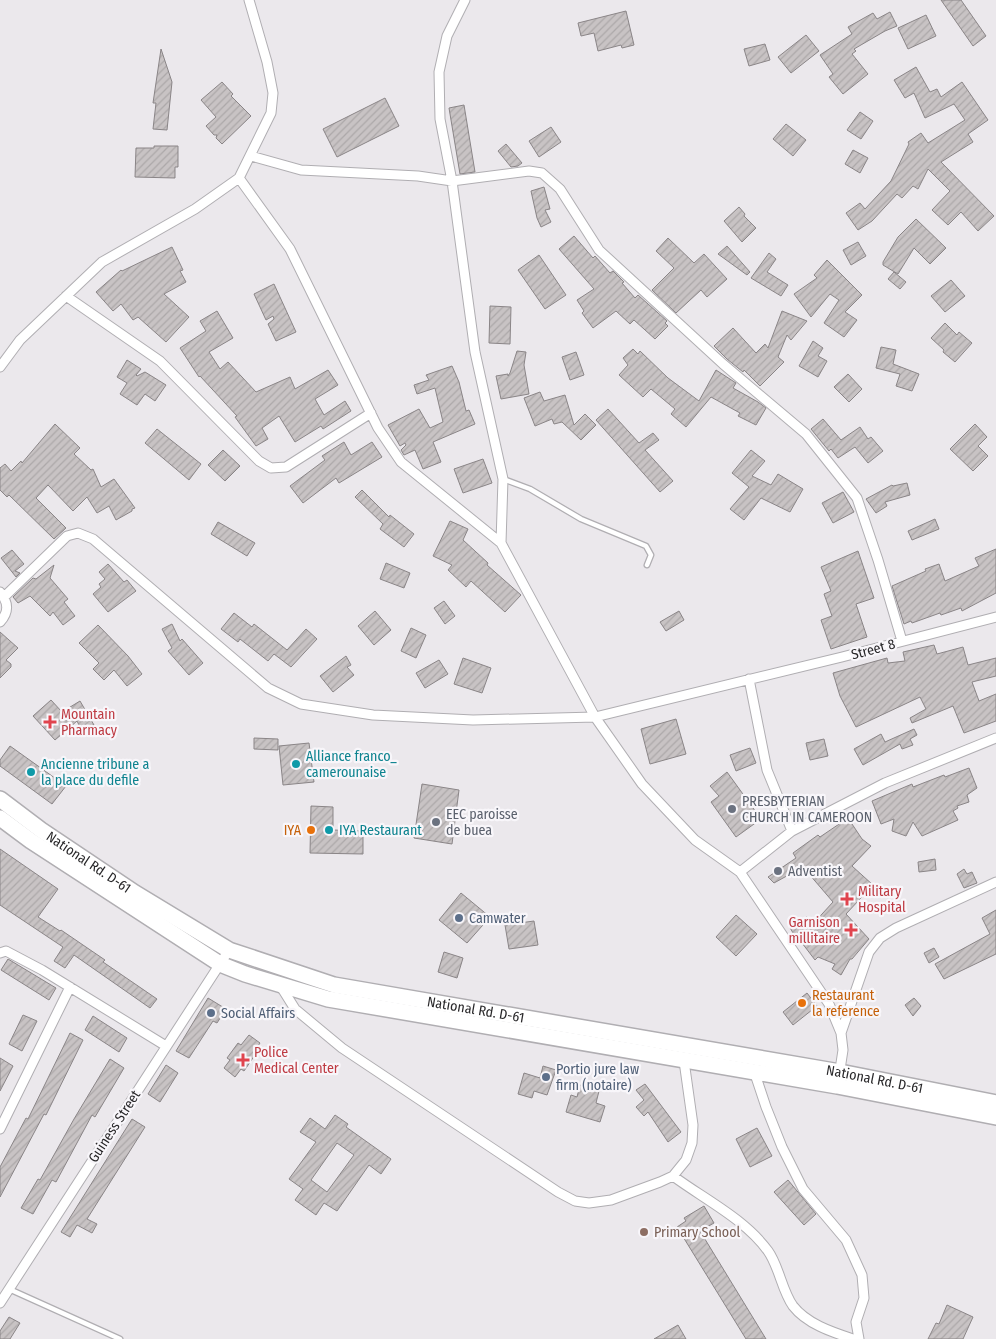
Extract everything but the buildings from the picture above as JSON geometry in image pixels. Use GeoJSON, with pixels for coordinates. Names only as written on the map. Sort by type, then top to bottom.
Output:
{"type":"FeatureCollection","features":[{"type":"Feature","properties":{"kind":"highway","name":"National Rd. D-61"},"geometry":{"type":"LineString","coordinates":[[0,799],[135,893],[229,950],[334,985],[838,1079],[996,1103]]}},
{"type":"Feature","properties":{"kind":"highway","name":"National Rd. D-61"},"geometry":{"type":"LineString","coordinates":[[0,818],[31,841],[220,964],[280,985],[328,999],[755,1074],[838,1079],[996,1116]]}},
{"type":"Feature","properties":{"kind":"street"},"geometry":{"type":"LineString","coordinates":[[0,366],[20,340],[102,262],[195,209],[239,178],[271,113],[272,93],[267,62],[249,0]]}},
{"type":"Feature","properties":{"kind":"street"},"geometry":{"type":"LineString","coordinates":[[465,0],[447,36],[439,72],[440,119],[452,181],[474,352],[503,479],[501,543]]}},
{"type":"Feature","properties":{"kind":"street"},"geometry":{"type":"LineString","coordinates":[[250,156],[301,170],[418,176],[452,181],[529,171],[542,173],[560,189],[599,250],[723,364],[806,434],[857,498],[878,560],[902,642]]}},
{"type":"Feature","properties":{"kind":"street"},"geometry":{"type":"LineString","coordinates":[[239,178],[290,249],[378,428],[401,462],[501,543],[595,716],[642,784],[695,840],[740,872],[829,1004],[842,1033],[843,1050],[838,1079]]}},
{"type":"Feature","properties":{"kind":"street"},"geometry":{"type":"LineString","coordinates":[[66,296],[160,361],[259,462],[271,468],[286,466],[371,414]]}},
{"type":"Feature","properties":{"kind":"street","name":"Street 8"},"geometry":{"type":"LineString","coordinates":[[2,594],[67,536],[78,533],[93,539],[123,563],[268,688],[301,704],[373,715],[473,720],[595,716],[902,642],[996,617]]}},
{"type":"Feature","properties":{"kind":"street"},"geometry":{"type":"LineString","coordinates":[[0,622],[6,616],[8,607],[2,594]]}},
{"type":"Feature","properties":{"kind":"street"},"geometry":{"type":"LineString","coordinates":[[749,679],[767,770],[792,831]]}},
{"type":"Feature","properties":{"kind":"street"},"geometry":{"type":"LineString","coordinates":[[740,872],[792,831],[885,783],[996,738]]}},
{"type":"Feature","properties":{"kind":"street"},"geometry":{"type":"LineString","coordinates":[[842,1033],[869,952],[880,938],[896,928],[996,882]]}},
{"type":"Feature","properties":{"kind":"street","name":"Guiness Street"},"geometry":{"type":"LineString","coordinates":[[0,1303],[229,950]]}},
{"type":"Feature","properties":{"kind":"street"},"geometry":{"type":"LineString","coordinates":[[0,953],[6,951],[70,987],[166,1046]]}},
{"type":"Feature","properties":{"kind":"street"},"geometry":{"type":"LineString","coordinates":[[280,985],[295,1009],[342,1048],[558,1192],[575,1201],[589,1203],[611,1200],[660,1182],[673,1176],[686,1160],[692,1143],[693,1125],[684,1061]]}},
{"type":"Feature","properties":{"kind":"street"},"geometry":{"type":"LineString","coordinates":[[0,1129],[70,987]]}},
{"type":"Feature","properties":{"kind":"street"},"geometry":{"type":"LineString","coordinates":[[755,1074],[779,1139],[803,1189],[846,1240],[862,1275],[864,1298],[856,1322],[859,1339]]}},
{"type":"Feature","properties":{"kind":"street"},"geometry":{"type":"LineString","coordinates":[[673,1176],[740,1222],[768,1251],[793,1306],[808,1319],[828,1330],[852,1339]]}},
{"type":"Feature","properties":{"kind":"lane"},"geometry":{"type":"LineString","coordinates":[[503,479],[530,489],[581,519],[646,546],[651,555],[647,565]]}},
{"type":"Feature","properties":{"kind":"lane"},"geometry":{"type":"LineString","coordinates":[[9,1289],[120,1339]]}},
{"type":"Feature","properties":{"kind":"place","name":"Mountain Pharmacy"},"geometry":{"type":"Point","coordinates":[50,722]}},
{"type":"Feature","properties":{"kind":"place","name":"Alliance franco_ camerounaise"},"geometry":{"type":"Point","coordinates":[296,764]}},
{"type":"Feature","properties":{"kind":"place","name":"Ancienne tribune a la place du defile"},"geometry":{"type":"Point","coordinates":[31,772]}},
{"type":"Feature","properties":{"kind":"place","name":"PRESBYTERIAN CHURCH IN CAMEROON"},"geometry":{"type":"Point","coordinates":[732,809]}},
{"type":"Feature","properties":{"kind":"place","name":"EEC paroisse de buea"},"geometry":{"type":"Point","coordinates":[436,822]}},
{"type":"Feature","properties":{"kind":"place","name":"IYA"},"geometry":{"type":"Point","coordinates":[311,830]}},
{"type":"Feature","properties":{"kind":"place","name":"IYA Restaurant"},"geometry":{"type":"Point","coordinates":[329,830]}},
{"type":"Feature","properties":{"kind":"place","name":"Adventist"},"geometry":{"type":"Point","coordinates":[778,871]}},
{"type":"Feature","properties":{"kind":"place","name":"Military Hospital"},"geometry":{"type":"Point","coordinates":[847,899]}},
{"type":"Feature","properties":{"kind":"place","name":"Camwater"},"geometry":{"type":"Point","coordinates":[459,918]}},
{"type":"Feature","properties":{"kind":"place","name":"Garnison millitaire"},"geometry":{"type":"Point","coordinates":[851,930]}},
{"type":"Feature","properties":{"kind":"place","name":"Restaurant la reference"},"geometry":{"type":"Point","coordinates":[802,1003]}},
{"type":"Feature","properties":{"kind":"place","name":"Social Affairs"},"geometry":{"type":"Point","coordinates":[211,1013]}},
{"type":"Feature","properties":{"kind":"place","name":"Police Medical Center"},"geometry":{"type":"Point","coordinates":[243,1060]}},
{"type":"Feature","properties":{"kind":"place","name":"Portio jure law firm (notaire)"},"geometry":{"type":"Point","coordinates":[546,1077]}},
{"type":"Feature","properties":{"kind":"place","name":"Primary School"},"geometry":{"type":"Point","coordinates":[644,1232]}}]}
